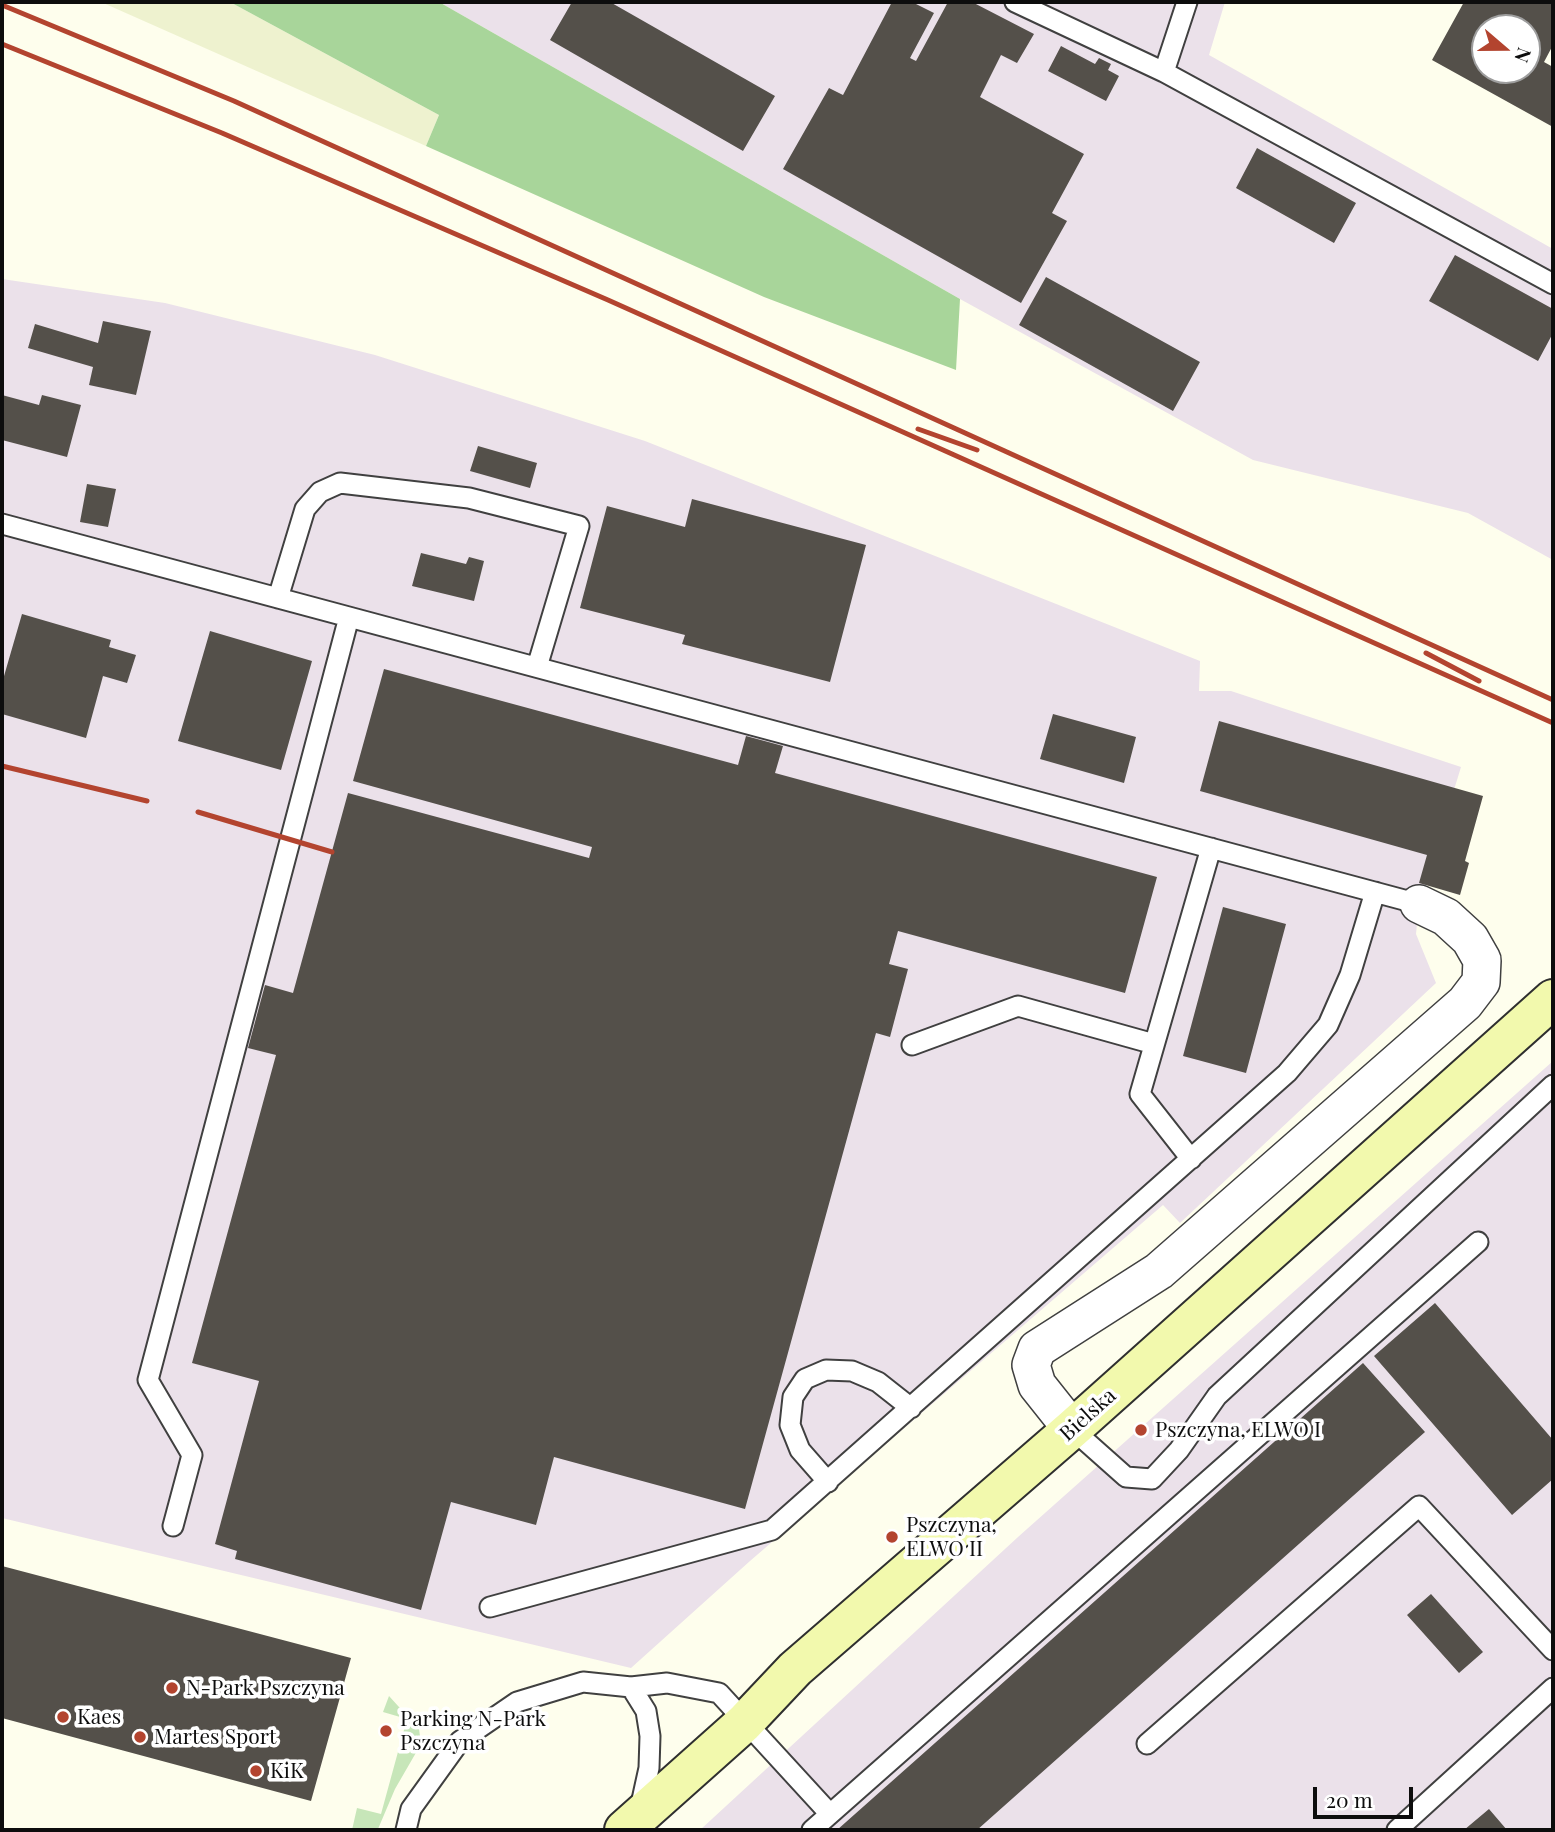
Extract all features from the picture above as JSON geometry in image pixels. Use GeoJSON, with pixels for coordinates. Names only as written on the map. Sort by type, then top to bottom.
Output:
{"type":"FeatureCollection","features":[{"type":"Feature","properties":{"kind":"main road","name":"Bielska"},"geometry":{"type":"LineString","coordinates":[[631,1824],[744,1723],[795,1669],[1072,1429],[1553,999]]}},
{"type":"Feature","properties":{"kind":"street"},"geometry":{"type":"LineString","coordinates":[[1072,1429],[1037,1385],[1031,1365],[1037,1349],[1159,1271],[1465,1003],[1481,982],[1482,960],[1470,939],[1446,917],[1419,904]]}},
{"type":"Feature","properties":{"kind":"lane"},"geometry":{"type":"LineString","coordinates":[[1015,2],[1164,72],[1553,284]]}},
{"type":"Feature","properties":{"kind":"lane"},"geometry":{"type":"LineString","coordinates":[[1164,72],[1186,2]]}},
{"type":"Feature","properties":{"kind":"lane"},"geometry":{"type":"LineString","coordinates":[[278,598],[304,509],[320,492],[340,483],[470,498],[579,526],[537,667]]}},
{"type":"Feature","properties":{"kind":"lane"},"geometry":{"type":"LineString","coordinates":[[2,524],[1419,904]]}},
{"type":"Feature","properties":{"kind":"lane"},"geometry":{"type":"LineString","coordinates":[[173,1526],[192,1455],[148,1380],[349,617]]}},
{"type":"Feature","properties":{"kind":"lane"},"geometry":{"type":"LineString","coordinates":[[1191,1158],[1140,1094],[1211,848]]}},
{"type":"Feature","properties":{"kind":"lane"},"geometry":{"type":"LineString","coordinates":[[490,1606],[772,1530],[1287,1073],[1328,1025],[1350,975],[1375,892]]}},
{"type":"Feature","properties":{"kind":"lane"},"geometry":{"type":"LineString","coordinates":[[912,1045],[1018,1006],[1154,1044]]}},
{"type":"Feature","properties":{"kind":"lane"},"geometry":{"type":"LineString","coordinates":[[1072,1429],[1126,1477],[1152,1479],[1180,1450],[1217,1396],[1553,1084]]}},
{"type":"Feature","properties":{"kind":"lane"},"geometry":{"type":"LineString","coordinates":[[812,1830],[1478,1242]]}},
{"type":"Feature","properties":{"kind":"lane"},"geometry":{"type":"LineString","coordinates":[[828,1482],[800,1450],[789,1424],[793,1397],[805,1378],[826,1370],[852,1371],[878,1382],[911,1408]]}},
{"type":"Feature","properties":{"kind":"lane"},"geometry":{"type":"LineString","coordinates":[[1147,1744],[1419,1506],[1553,1650]]}},
{"type":"Feature","properties":{"kind":"lane"},"geometry":{"type":"LineString","coordinates":[[406,1830],[411,1809],[460,1741],[517,1702],[583,1682],[631,1687],[667,1683],[719,1693],[830,1814]]}},
{"type":"Feature","properties":{"kind":"lane"},"geometry":{"type":"LineString","coordinates":[[631,1687],[646,1711],[650,1737],[649,1768],[631,1824]]}},
{"type":"Feature","properties":{"kind":"lane"},"geometry":{"type":"LineString","coordinates":[[1397,1830],[1553,1688]]}},
{"type":"Feature","properties":{"kind":"shaded area"},"geometry":{"type":"Polygon","coordinates":[[[439,2],[1225,2],[1209,55],[1553,249],[1553,560],[1468,513],[1253,460],[960,299],[439,2]]]}},
{"type":"Feature","properties":{"kind":"shaded area"},"geometry":{"type":"Polygon","coordinates":[[[2,279],[165,303],[375,355],[645,441],[1200,661],[1199,691],[1231,691],[1461,767],[1419,904],[1416,934],[1436,983],[1180,1223],[1163,1205],[750,1561],[631,1668],[2,1518],[2,279]]]}},
{"type":"Feature","properties":{"kind":"shaded area"},"geometry":{"type":"Polygon","coordinates":[[[1553,1061],[1553,1830],[700,1830],[1018,1537],[1553,1061]]]}},
{"type":"Feature","properties":{"kind":"green space"},"geometry":{"type":"Polygon","coordinates":[[[101,2],[230,2],[439,115],[426,146],[101,2]]]}},
{"type":"Feature","properties":{"kind":"green space"},"geometry":{"type":"Polygon","coordinates":[[[230,2],[439,2],[960,299],[956,370],[764,297],[426,146],[439,115],[230,2]]]}},
{"type":"Feature","properties":{"kind":"green space"},"geometry":{"type":"Polygon","coordinates":[[[389,1696],[419,1729],[421,1744],[395,1789],[378,1829],[352,1830],[357,1808],[381,1814],[407,1719],[383,1712],[389,1696]]]}},
{"type":"Feature","properties":{"kind":"building"},"geometry":{"type":"Polygon","coordinates":[[[572,2],[610,2],[775,96],[743,151],[550,40],[572,2]]]}},
{"type":"Feature","properties":{"kind":"building"},"geometry":{"type":"Polygon","coordinates":[[[892,2],[912,2],[934,13],[910,58],[916,61],[948,2],[972,2],[1034,34],[1017,63],[1001,55],[980,97],[1084,154],[1052,213],[1067,221],[1021,303],[783,169],[829,88],[843,95],[892,2]]]}},
{"type":"Feature","properties":{"kind":"building"},"geometry":{"type":"Polygon","coordinates":[[[1464,2],[1553,2],[1553,45],[1544,62],[1553,67],[1553,127],[1475,84],[1541,84],[1541,14],[1471,14],[1471,82],[1432,60],[1464,2]]]}},
{"type":"Feature","properties":{"kind":"building"},"geometry":{"type":"Polygon","coordinates":[[[1061,46],[1095,64],[1099,58],[1111,64],[1108,70],[1119,76],[1106,101],[1048,71],[1061,46]]]}},
{"type":"Feature","properties":{"kind":"building"},"geometry":{"type":"Polygon","coordinates":[[[1257,148],[1356,203],[1334,243],[1236,188],[1257,148]]]}},
{"type":"Feature","properties":{"kind":"building"},"geometry":{"type":"Polygon","coordinates":[[[1455,255],[1553,309],[1553,333],[1538,361],[1429,301],[1455,255]]]}},
{"type":"Feature","properties":{"kind":"building"},"geometry":{"type":"Polygon","coordinates":[[[1046,277],[1200,362],[1173,411],[1019,325],[1046,277]]]}},
{"type":"Feature","properties":{"kind":"building"},"geometry":{"type":"Polygon","coordinates":[[[103,321],[151,331],[136,395],[89,385],[93,367],[28,348],[35,324],[98,343],[103,321]]]}},
{"type":"Feature","properties":{"kind":"building"},"geometry":{"type":"Polygon","coordinates":[[[2,395],[39,405],[42,395],[81,405],[67,457],[2,440],[2,395]]]}},
{"type":"Feature","properties":{"kind":"building"},"geometry":{"type":"Polygon","coordinates":[[[478,446],[537,463],[530,488],[470,471],[478,446]]]}},
{"type":"Feature","properties":{"kind":"building"},"geometry":{"type":"Polygon","coordinates":[[[87,484],[116,489],[108,527],[80,522],[87,484]]]}},
{"type":"Feature","properties":{"kind":"building"},"geometry":{"type":"Polygon","coordinates":[[[692,499],[866,545],[830,682],[682,644],[685,635],[580,608],[607,506],[685,527],[692,499]]]}},
{"type":"Feature","properties":{"kind":"building"},"geometry":{"type":"Polygon","coordinates":[[[421,553],[466,564],[469,557],[484,561],[474,601],[412,586],[421,553]]]}},
{"type":"Feature","properties":{"kind":"building"},"geometry":{"type":"Polygon","coordinates":[[[22,614],[111,640],[109,647],[136,655],[127,683],[103,676],[86,738],[2,714],[2,683],[22,614]]]}},
{"type":"Feature","properties":{"kind":"building"},"geometry":{"type":"Polygon","coordinates":[[[210,631],[312,661],[281,770],[178,741],[210,631]]]}},
{"type":"Feature","properties":{"kind":"building"},"geometry":{"type":"Polygon","coordinates":[[[384,669],[738,765],[746,736],[783,746],[775,773],[1157,877],[1125,993],[898,931],[889,964],[908,969],[890,1037],[876,1033],[745,1509],[554,1457],[536,1525],[451,1502],[421,1610],[235,1559],[237,1551],[215,1544],[259,1381],[192,1363],[276,1055],[248,1048],[265,985],[293,993],[348,793],[589,858],[592,847],[353,781],[384,669]]]}},
{"type":"Feature","properties":{"kind":"building"},"geometry":{"type":"Polygon","coordinates":[[[1053,714],[1136,737],[1124,783],[1040,759],[1053,714]]]}},
{"type":"Feature","properties":{"kind":"building"},"geometry":{"type":"Polygon","coordinates":[[[1219,721],[1483,796],[1465,861],[1469,863],[1460,895],[1419,883],[1427,855],[1200,791],[1219,721]]]}},
{"type":"Feature","properties":{"kind":"building"},"geometry":{"type":"Polygon","coordinates":[[[1223,907],[1286,924],[1246,1073],[1183,1056],[1223,907]]]}},
{"type":"Feature","properties":{"kind":"building"},"geometry":{"type":"Polygon","coordinates":[[[1435,1303],[1553,1440],[1553,1479],[1512,1515],[1374,1356],[1435,1303]]]}},
{"type":"Feature","properties":{"kind":"building"},"geometry":{"type":"Polygon","coordinates":[[[1363,1363],[1425,1432],[977,1830],[837,1830],[1363,1363]]]}},
{"type":"Feature","properties":{"kind":"building","name":"N-Park Pszczyna"},"geometry":{"type":"Polygon","coordinates":[[[2,1566],[351,1658],[311,1801],[2,1718],[2,1566]]]}},
{"type":"Feature","properties":{"kind":"building"},"geometry":{"type":"Polygon","coordinates":[[[1431,1594],[1483,1652],[1459,1673],[1407,1615],[1431,1594]]]}},
{"type":"Feature","properties":{"kind":"building"},"geometry":{"type":"Polygon","coordinates":[[[1489,1809],[1507,1830],[1464,1830],[1489,1809]]]}},
{"type":"Feature","properties":{"kind":"railway"},"geometry":{"type":"LineString","coordinates":[[2,5],[234,101],[1553,700]]}},
{"type":"Feature","properties":{"kind":"railway"},"geometry":{"type":"LineString","coordinates":[[2,44],[222,133],[608,300],[1553,723]]}},
{"type":"Feature","properties":{"kind":"railway"},"geometry":{"type":"LineString","coordinates":[[918,429],[977,450]]}},
{"type":"Feature","properties":{"kind":"railway"},"geometry":{"type":"LineString","coordinates":[[1426,653],[1479,681]]}},
{"type":"Feature","properties":{"kind":"railway"},"geometry":{"type":"LineString","coordinates":[[2,766],[147,801]]}},
{"type":"Feature","properties":{"kind":"railway"},"geometry":{"type":"LineString","coordinates":[[198,812],[332,852]]}},
{"type":"Feature","properties":{"kind":"place","name":"Pszczyna, ELWO I"},"geometry":{"type":"Point","coordinates":[1141,1430]}},
{"type":"Feature","properties":{"kind":"place","name":"Pszczyna, ELWO II"},"geometry":{"type":"Point","coordinates":[892,1537]}},
{"type":"Feature","properties":{"kind":"place","name":"N-Park Pszczyna"},"geometry":{"type":"Point","coordinates":[172,1688]}},
{"type":"Feature","properties":{"kind":"place","name":"Kaes"},"geometry":{"type":"Point","coordinates":[63,1717]}},
{"type":"Feature","properties":{"kind":"place","name":"Parking N-Park Pszczyna"},"geometry":{"type":"Point","coordinates":[386,1731]}},
{"type":"Feature","properties":{"kind":"place","name":"Martes Sport"},"geometry":{"type":"Point","coordinates":[140,1737]}},
{"type":"Feature","properties":{"kind":"place","name":"KiK"},"geometry":{"type":"Point","coordinates":[256,1771]}}]}
